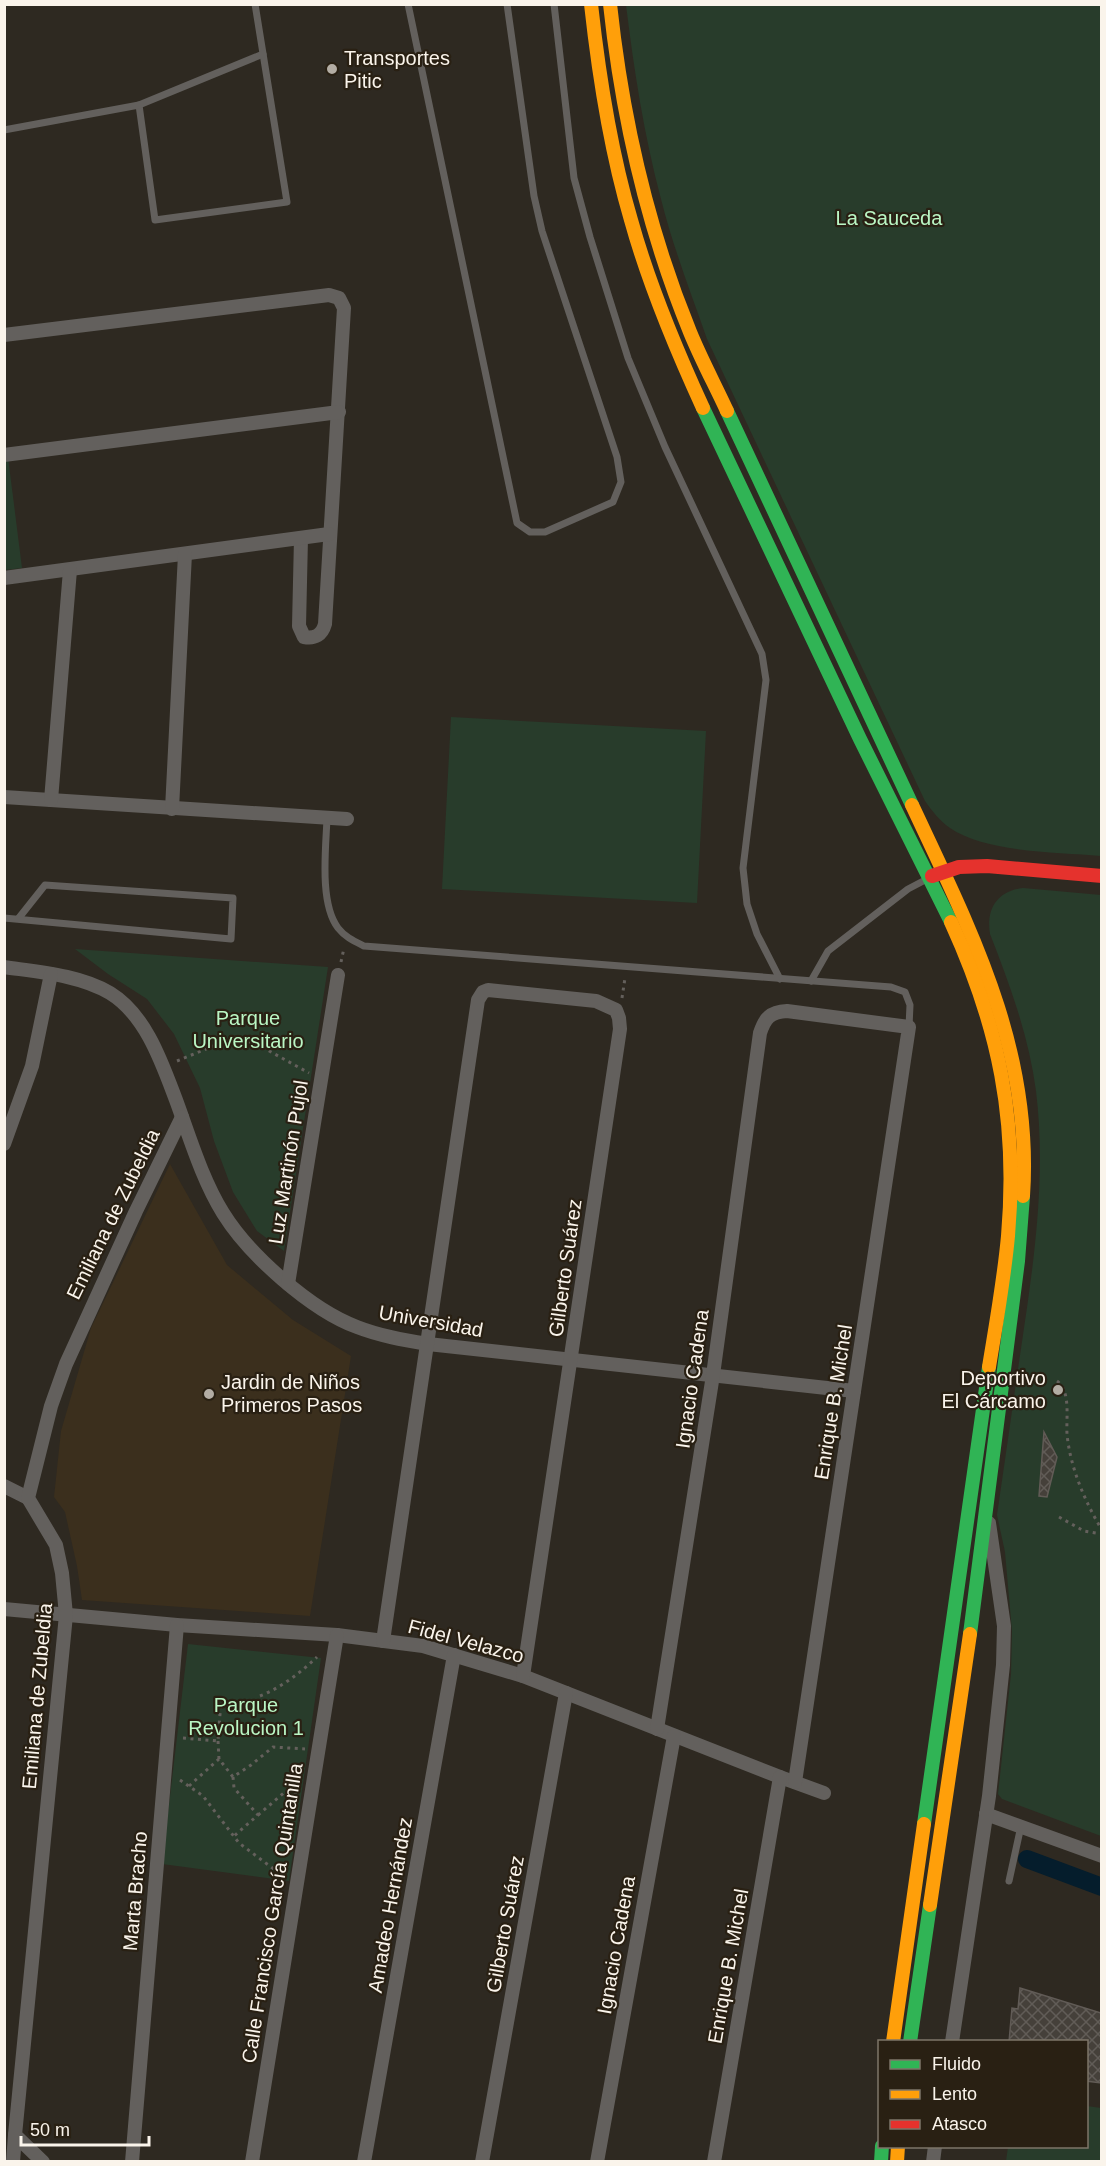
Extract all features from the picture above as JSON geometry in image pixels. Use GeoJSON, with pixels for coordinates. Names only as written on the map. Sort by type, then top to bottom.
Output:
{"type":"FeatureCollection","features":[{"type":"Feature","properties":{"kind":"main road"},"geometry":{"type":"LineString","coordinates":[[591,4],[610,137],[640,252],[659,303],[711,425],[969,966],[986,1010],[999,1057],[1007,1111],[1011,1167],[1006,1249],[893,2040]]}},
{"type":"Feature","properties":{"kind":"main road"},"geometry":{"type":"LineString","coordinates":[[610,4],[626,119],[642,189],[659,248],[690,332],[974,941],[1006,1024],[1015,1064],[1023,1122],[1022,1228],[987,1512],[910,2040]]}},
{"type":"Feature","properties":{"kind":"main road"},"geometry":{"type":"LineString","coordinates":[[929,878],[959,867],[987,866],[1101,876]]}},
{"type":"Feature","properties":{"kind":"street"},"geometry":{"type":"LineString","coordinates":[[4,335],[334,296],[343,302],[339,412],[329,534],[325,624],[321,634],[315,637],[304,637],[299,626],[301,538]]}},
{"type":"Feature","properties":{"kind":"street"},"geometry":{"type":"LineString","coordinates":[[4,455],[339,412]]}},
{"type":"Feature","properties":{"kind":"street"},"geometry":{"type":"LineString","coordinates":[[4,578],[329,534]]}},
{"type":"Feature","properties":{"kind":"street"},"geometry":{"type":"LineString","coordinates":[[172,809],[185,554]]}},
{"type":"Feature","properties":{"kind":"street"},"geometry":{"type":"LineString","coordinates":[[51,800],[70,570]]}},
{"type":"Feature","properties":{"kind":"street"},"geometry":{"type":"LineString","coordinates":[[4,797],[347,819]]}},
{"type":"Feature","properties":{"kind":"street","name":"Universidad"},"geometry":{"type":"LineString","coordinates":[[4,967],[84,982],[110,993],[127,1006],[146,1031],[164,1068],[199,1165],[223,1213],[249,1248],[288,1284],[321,1308],[355,1327],[389,1338],[428,1344],[854,1392]]}},
{"type":"Feature","properties":{"kind":"street"},"geometry":{"type":"LineString","coordinates":[[4,1144],[32,1066],[51,974]]}},
{"type":"Feature","properties":{"kind":"street","name":"Luz Martinón Pujol"},"geometry":{"type":"LineString","coordinates":[[288,1284],[338,975]]}},
{"type":"Feature","properties":{"kind":"street"},"geometry":{"type":"LineString","coordinates":[[383,1641],[478,1000],[483,992],[488,990],[596,1000],[616,1010],[620,1018]]}},
{"type":"Feature","properties":{"kind":"street","name":"Ignacio Cadena"},"geometry":{"type":"LineString","coordinates":[[657,1729],[713,1375],[763,1022],[769,1015],[787,1011],[909,1027]]}},
{"type":"Feature","properties":{"kind":"street","name":"Gilberto Suárez"},"geometry":{"type":"LineString","coordinates":[[523,1676],[620,1018]]}},
{"type":"Feature","properties":{"kind":"street","name":"Enrique B. Michel"},"geometry":{"type":"LineString","coordinates":[[795,1782],[909,1027]]}},
{"type":"Feature","properties":{"kind":"street","name":"Emiliana de Zubeldia"},"geometry":{"type":"LineString","coordinates":[[13,2162],[66,1615],[62,1573],[56,1545],[28,1498],[45,1428],[66,1364],[182,1116]]}},
{"type":"Feature","properties":{"kind":"street"},"geometry":{"type":"LineString","coordinates":[[4,1486],[28,1498]]}},
{"type":"Feature","properties":{"kind":"street"},"geometry":{"type":"LineString","coordinates":[[952,2040],[986,1814],[999,1708],[1004,1626],[987,1512]]}},
{"type":"Feature","properties":{"kind":"street","name":"Fidel Velazco"},"geometry":{"type":"LineString","coordinates":[[4,1609],[337,1635],[412,1644],[523,1676],[780,1777],[825,1792]]}},
{"type":"Feature","properties":{"kind":"street","name":"Marta Bracho"},"geometry":{"type":"LineString","coordinates":[[132,2162],[177,1624]]}},
{"type":"Feature","properties":{"kind":"street","name":"Calle Francisco García Quintanilla"},"geometry":{"type":"LineString","coordinates":[[252,2162],[337,1635]]}},
{"type":"Feature","properties":{"kind":"street","name":"Amadeo Hernández"},"geometry":{"type":"LineString","coordinates":[[364,2162],[454,1655]]}},
{"type":"Feature","properties":{"kind":"street","name":"Gilberto Suárez"},"geometry":{"type":"LineString","coordinates":[[482,2162],[566,1694]]}},
{"type":"Feature","properties":{"kind":"street","name":"Ignacio Cadena"},"geometry":{"type":"LineString","coordinates":[[597,2162],[674,1736]]}},
{"type":"Feature","properties":{"kind":"street","name":"Enrique B. Michel"},"geometry":{"type":"LineString","coordinates":[[714,2162],[780,1777]]}},
{"type":"Feature","properties":{"kind":"street"},"geometry":{"type":"LineString","coordinates":[[986,1814],[1101,1856]]}},
{"type":"Feature","properties":{"kind":"street"},"geometry":{"type":"LineString","coordinates":[[15,2135],[43,2162]]}},
{"type":"Feature","properties":{"kind":"lane"},"geometry":{"type":"LineString","coordinates":[[139,105],[155,220],[287,202],[255,4]]}},
{"type":"Feature","properties":{"kind":"lane"},"geometry":{"type":"LineString","coordinates":[[408,4],[517,523],[530,532],[545,532],[613,502],[621,482],[617,457],[542,231],[534,196],[507,4]]}},
{"type":"Feature","properties":{"kind":"lane"},"geometry":{"type":"LineString","coordinates":[[554,4],[574,178],[621,336],[665,447],[762,654],[766,680],[742,868],[747,904],[757,934],[780,979]]}},
{"type":"Feature","properties":{"kind":"lane"},"geometry":{"type":"LineString","coordinates":[[4,130],[139,105],[263,54]]}},
{"type":"Feature","properties":{"kind":"lane"},"geometry":{"type":"LineString","coordinates":[[327,818],[325,875],[329,906],[336,926],[347,938],[364,946],[891,987],[905,992],[910,1005],[909,1027]]}},
{"type":"Feature","properties":{"kind":"lane"},"geometry":{"type":"LineString","coordinates":[[811,981],[828,951],[908,889],[929,878]]}},
{"type":"Feature","properties":{"kind":"lane"},"geometry":{"type":"LineString","coordinates":[[4,918],[231,939],[232,898],[45,885],[18,919]]}},
{"type":"Feature","properties":{"kind":"lane"},"geometry":{"type":"LineString","coordinates":[[1009,1881],[1021,1826]]}},
{"type":"Feature","properties":{"kind":"path"},"geometry":{"type":"LineString","coordinates":[[338,975],[347,938]]}},
{"type":"Feature","properties":{"kind":"path"},"geometry":{"type":"LineString","coordinates":[[620,1018],[627,967]]}},
{"type":"Feature","properties":{"kind":"path"},"geometry":{"type":"LineString","coordinates":[[164,1068],[185,1056],[218,1044],[253,1042],[320,1080]]}},
{"type":"Feature","properties":{"kind":"path"},"geometry":{"type":"LineString","coordinates":[[1057,1381],[1065,1392],[1068,1437],[1076,1472],[1101,1532],[1084,1531],[1059,1517]]}},
{"type":"Feature","properties":{"kind":"path"},"geometry":{"type":"LineString","coordinates":[[260,1696],[276,1689],[300,1673],[317,1657]]}},
{"type":"Feature","properties":{"kind":"path"},"geometry":{"type":"LineString","coordinates":[[221,1701],[219,1759],[233,1777],[234,1788],[258,1815]]}},
{"type":"Feature","properties":{"kind":"path"},"geometry":{"type":"LineString","coordinates":[[178,1738],[218,1741]]}},
{"type":"Feature","properties":{"kind":"path"},"geometry":{"type":"LineString","coordinates":[[233,1777],[273,1747],[307,1749]]}},
{"type":"Feature","properties":{"kind":"path"},"geometry":{"type":"LineString","coordinates":[[189,1786],[219,1759]]}},
{"type":"Feature","properties":{"kind":"path"},"geometry":{"type":"LineString","coordinates":[[174,1776],[203,1796],[239,1843],[290,1881]]}},
{"type":"Feature","properties":{"kind":"path"},"geometry":{"type":"LineString","coordinates":[[234,1836],[286,1791],[301,1795]]}},
{"type":"Feature","properties":{"kind":"shaded area","name":"Jardin de Niños Primeros Pasos"},"geometry":{"type":"Polygon","coordinates":[[[170,1164],[227,1265],[293,1320],[351,1356],[310,1616],[82,1600],[65,1512],[54,1497],[61,1431],[91,1328],[170,1164]]]}},
{"type":"Feature","properties":{"kind":"green space","name":"La Sauceda"},"geometry":{"type":"Polygon","coordinates":[[[626,5],[1101,5],[1101,856],[1023,850],[983,842],[950,828],[936,816],[925,801],[707,339],[671,235],[649,151],[626,5]]]}},
{"type":"Feature","properties":{"kind":"green space"},"geometry":{"type":"Polygon","coordinates":[[[4,457],[8,457],[22,568],[5,570],[4,457]]]}},
{"type":"Feature","properties":{"kind":"green space"},"geometry":{"type":"Polygon","coordinates":[[[451,717],[706,731],[697,903],[442,889],[451,717]]]}},
{"type":"Feature","properties":{"kind":"green space","name":"Deportivo El Cárcamo"},"geometry":{"type":"Polygon","coordinates":[[[1023,888],[1101,895],[1101,1836],[1002,1799],[998,1794],[1011,1674],[1012,1631],[1005,1552],[997,1515],[1032,1275],[1038,1213],[1040,1152],[1036,1091],[1029,1051],[989,925],[992,909],[1000,897],[1023,888]]]}},
{"type":"Feature","properties":{"kind":"green space","name":"Parque Universitario"},"geometry":{"type":"Polygon","coordinates":[[[75,949],[328,967],[284,1251],[257,1231],[233,1192],[214,1141],[200,1088],[174,1034],[147,999],[75,949]]]}},
{"type":"Feature","properties":{"kind":"green space","name":"Parque Revolucion 1"},"geometry":{"type":"Polygon","coordinates":[[[188,1644],[321,1658],[289,1881],[162,1864],[188,1644]]]}},
{"type":"Feature","properties":{"kind":"green space"},"geometry":{"type":"Polygon","coordinates":[[[1088,2106],[1101,2108],[1101,2161],[1006,2161],[1008,2148],[1088,2148],[1088,2106]]]}},
{"type":"Feature","properties":{"kind":"building"},"geometry":{"type":"Polygon","coordinates":[[[1044,1432],[1057,1457],[1047,1497],[1039,1496],[1044,1432]]]}},
{"type":"Feature","properties":{"kind":"building"},"geometry":{"type":"Polygon","coordinates":[[[1020,1988],[1101,2013],[1101,2083],[1088,2081],[1088,2040],[1009,2040],[1012,2008],[1018,2009],[1020,1988]]]}},
{"type":"Feature","properties":{"kind":"waterway"},"geometry":{"type":"LineString","coordinates":[[1027,1859],[1102,1887]]}},
{"type":"Feature","properties":{"kind":"traffic: fast"},"geometry":{"type":"LineString","coordinates":[[703,408],[860,739],[951,922]]}},
{"type":"Feature","properties":{"kind":"traffic: fast"},"geometry":{"type":"LineString","coordinates":[[727,411],[912,805]]}},
{"type":"Feature","properties":{"kind":"traffic: fast"},"geometry":{"type":"LineString","coordinates":[[970,1634],[1018,1261],[1023,1196]]}},
{"type":"Feature","properties":{"kind":"traffic: fast"},"geometry":{"type":"LineString","coordinates":[[924,1824],[989,1367]]}},
{"type":"Feature","properties":{"kind":"traffic: fast"},"geometry":{"type":"LineString","coordinates":[[910,2040],[930,1905]]}},
{"type":"Feature","properties":{"kind":"traffic: fast"},"geometry":{"type":"LineString","coordinates":[[881,2162],[882,2148]]}},
{"type":"Feature","properties":{"kind":"traffic: slow"},"geometry":{"type":"LineString","coordinates":[[591,4],[606,113],[617,167],[638,244],[654,292],[703,408]]}},
{"type":"Feature","properties":{"kind":"traffic: slow"},"geometry":{"type":"LineString","coordinates":[[610,4],[629,129],[649,212],[690,332],[727,411]]}},
{"type":"Feature","properties":{"kind":"traffic: slow"},"geometry":{"type":"LineString","coordinates":[[912,805],[976,947],[994,994],[1008,1042],[1018,1092],[1024,1143],[1023,1196]]}},
{"type":"Feature","properties":{"kind":"traffic: slow"},"geometry":{"type":"LineString","coordinates":[[951,922],[982,999],[993,1037],[1007,1113],[1010,1153],[1008,1236],[989,1367]]}},
{"type":"Feature","properties":{"kind":"traffic: slow"},"geometry":{"type":"LineString","coordinates":[[930,1905],[970,1634]]}},
{"type":"Feature","properties":{"kind":"traffic: slow"},"geometry":{"type":"LineString","coordinates":[[893,2040],[924,1824]]}},
{"type":"Feature","properties":{"kind":"traffic: slow"},"geometry":{"type":"LineString","coordinates":[[897,2162],[898,2148]]}},
{"type":"Feature","properties":{"kind":"traffic: jam"},"geometry":{"type":"LineString","coordinates":[[932,876],[959,867],[987,866],[1102,876]]}},
{"type":"Feature","properties":{"kind":"place","name":"Transportes Pitic"},"geometry":{"type":"Point","coordinates":[332,69]}},
{"type":"Feature","properties":{"kind":"place","name":"Deportivo El Cárcamo"},"geometry":{"type":"Point","coordinates":[1058,1390]}},
{"type":"Feature","properties":{"kind":"place","name":"Jardin de Niños Primeros Pasos"},"geometry":{"type":"Point","coordinates":[209,1394]}}]}
